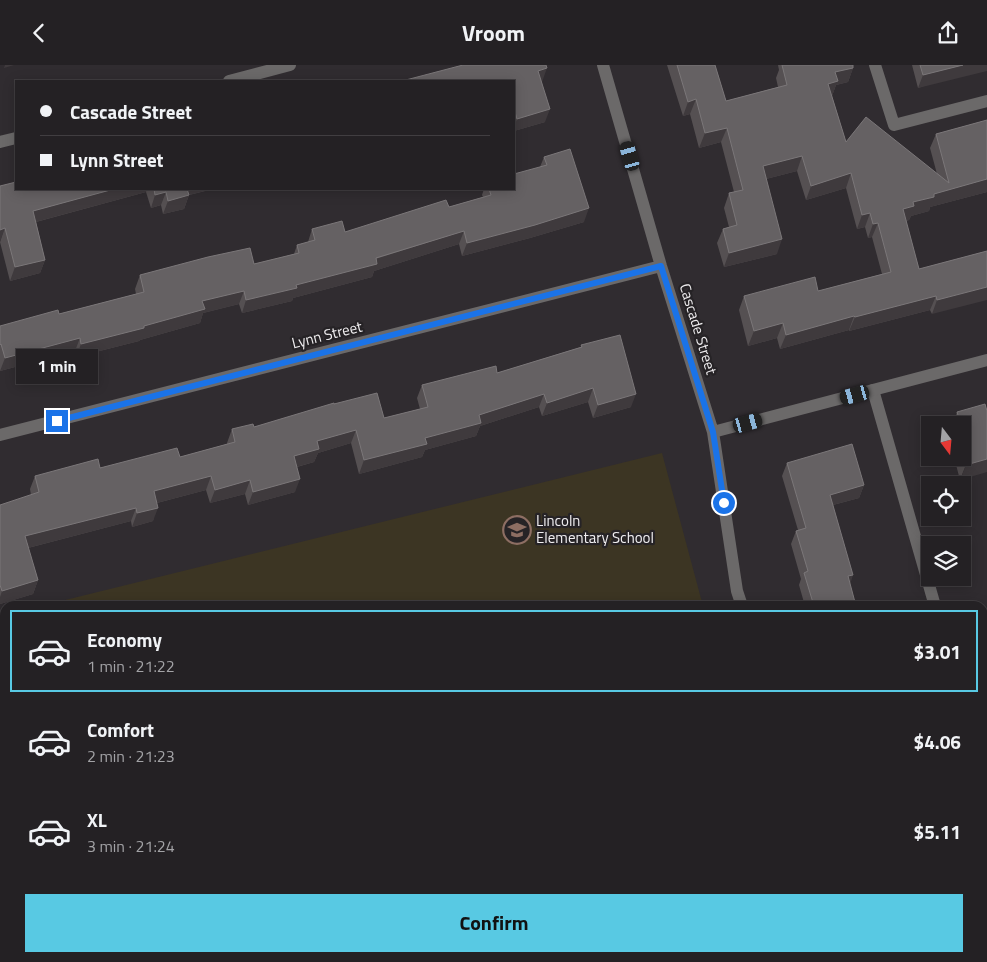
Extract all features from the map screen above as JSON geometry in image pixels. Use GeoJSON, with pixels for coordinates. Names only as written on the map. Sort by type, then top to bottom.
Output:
{"type":"FeatureCollection","features":[{"type":"Feature","properties":{"kind":"street"},"geometry":{"type":"LineString","coordinates":[[232,80],[290,65]]}},
{"type":"Feature","properties":{"kind":"street","name":"Cascade Street"},"geometry":{"type":"LineString","coordinates":[[603,65],[661,266],[713,432],[737,591],[740,601]]}},
{"type":"Feature","properties":{"kind":"street"},"geometry":{"type":"LineString","coordinates":[[875,65],[894,125],[987,101]]}},
{"type":"Feature","properties":{"kind":"street"},"geometry":{"type":"LineString","coordinates":[[0,142],[15,138]]}},
{"type":"Feature","properties":{"kind":"street","name":"Lynn Street"},"geometry":{"type":"LineString","coordinates":[[0,435],[661,266]]}},
{"type":"Feature","properties":{"kind":"street"},"geometry":{"type":"LineString","coordinates":[[713,432],[987,360]]}},
{"type":"Feature","properties":{"kind":"street"},"geometry":{"type":"LineString","coordinates":[[873,390],[934,601]]}},
{"type":"Feature","properties":{"kind":"shaded area","name":"Lincoln Elementary School"},"geometry":{"type":"Polygon","coordinates":[[[662,453],[702,601],[61,601],[662,453]]]}},
{"type":"Feature","properties":{"kind":"building"},"geometry":{"type":"Polygon","coordinates":[[[463,65],[546,65],[547,68],[538,71],[550,109],[517,119],[515,112],[515,80],[406,80],[463,65]]]}},
{"type":"Feature","properties":{"kind":"building"},"geometry":{"type":"Polygon","coordinates":[[[677,65],[715,65],[726,101],[787,85],[782,65],[853,65],[853,68],[835,72],[838,81],[828,84],[846,142],[866,117],[949,183],[936,134],[987,120],[987,179],[934,194],[934,197],[913,202],[914,206],[903,209],[919,269],[987,251],[987,287],[937,300],[936,296],[786,335],[783,323],[754,331],[744,296],[815,277],[818,291],[891,272],[878,223],[873,224],[870,213],[862,215],[851,173],[811,186],[802,156],[763,166],[782,239],[729,253],[723,229],[737,225],[729,193],[743,190],[727,128],[705,133],[696,99],[688,102],[677,65]]]}},
{"type":"Feature","properties":{"kind":"building"},"geometry":{"type":"Polygon","coordinates":[[[920,65],[963,65],[923,75],[920,65]]]}},
{"type":"Feature","properties":{"kind":"building"},"geometry":{"type":"Polygon","coordinates":[[[570,149],[589,208],[467,243],[464,231],[376,258],[377,264],[296,285],[297,288],[246,300],[244,291],[202,301],[205,309],[144,326],[144,328],[81,344],[80,338],[5,358],[0,345],[0,326],[58,310],[59,314],[144,292],[140,275],[250,248],[254,264],[299,253],[297,245],[315,240],[312,229],[342,221],[345,232],[446,200],[449,207],[491,195],[489,190],[515,190],[515,174],[547,165],[544,157],[570,149]]]}},
{"type":"Feature","properties":{"kind":"building"},"geometry":{"type":"Polygon","coordinates":[[[15,182],[15,190],[110,190],[33,211],[45,260],[15,267],[5,228],[0,230],[0,186],[15,182]]]}},
{"type":"Feature","properties":{"kind":"building"},"geometry":{"type":"Polygon","coordinates":[[[154,190],[187,190],[189,195],[168,201],[166,192],[155,195],[154,190]]]}},
{"type":"Feature","properties":{"kind":"building"},"geometry":{"type":"Polygon","coordinates":[[[620,335],[636,394],[598,405],[593,388],[547,403],[544,394],[479,415],[481,423],[425,438],[427,444],[364,460],[356,430],[317,441],[319,449],[294,456],[300,479],[253,492],[250,480],[215,490],[211,476],[154,491],[158,508],[137,513],[136,508],[25,536],[38,580],[2,591],[0,585],[0,505],[39,492],[35,476],[98,459],[100,468],[177,448],[180,457],[235,442],[232,429],[253,424],[254,427],[334,403],[377,393],[384,418],[428,407],[422,385],[496,366],[497,373],[582,347],[581,345],[620,335]]]}},
{"type":"Feature","properties":{"kind":"building"},"geometry":{"type":"Polygon","coordinates":[[[985,404],[987,411],[987,459],[971,464],[971,416],[958,416],[957,412],[985,404]]]}},
{"type":"Feature","properties":{"kind":"building"},"geometry":{"type":"Polygon","coordinates":[[[852,444],[864,485],[830,495],[853,575],[848,576],[855,601],[812,601],[804,573],[808,571],[796,531],[806,528],[787,463],[852,444]]]}},
{"type":"Feature","properties":{"kind":"place","name":"Lincoln Elementary School"},"geometry":{"type":"Point","coordinates":[517,530]}},
{"type":"Feature","properties":{"kind":"route"},"geometry":{"type":"LineString","coordinates":[[57,421],[661,266],[713,432],[724,503]]}}]}
